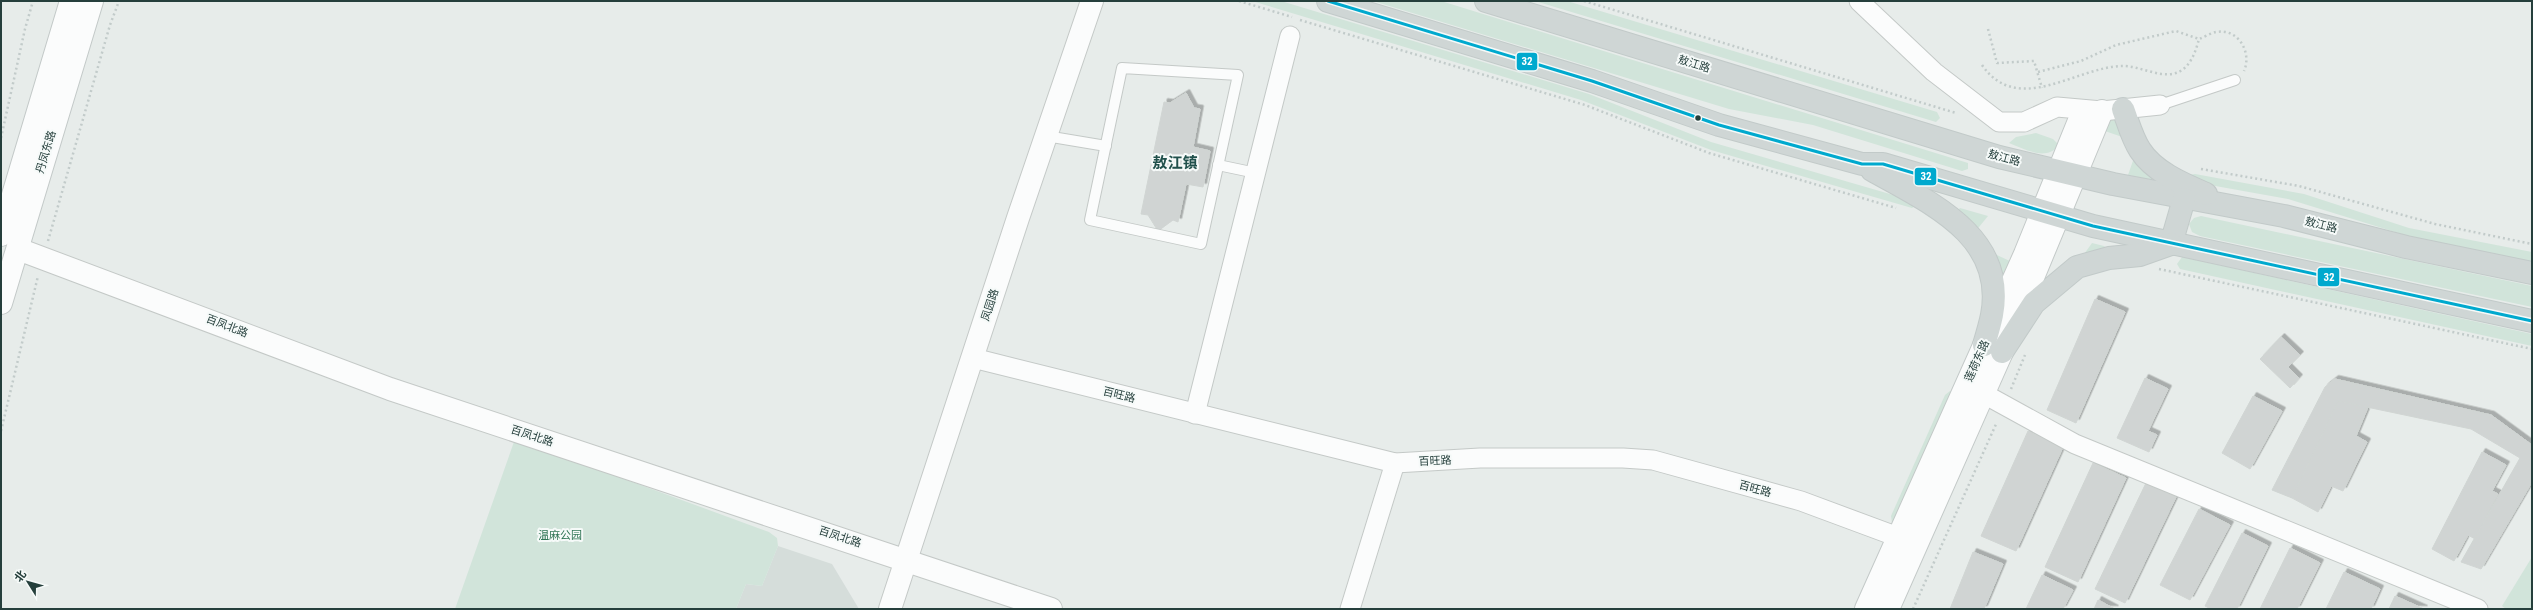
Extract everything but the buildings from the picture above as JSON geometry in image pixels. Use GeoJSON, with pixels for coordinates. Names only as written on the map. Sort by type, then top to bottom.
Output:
{"type":"FeatureCollection","features":[{"type":"Feature","properties":{"kind":"main road"},"geometry":{"type":"LineString","coordinates":[[1328,1],[1592,81],[1719,125],[1862,164],[1947,214],[1970,234],[1978,246],[1988,267],[1994,290],[1992,315],[1993,348]]}},
{"type":"Feature","properties":{"kind":"main road","name":"敖江路"},"geometry":{"type":"LineString","coordinates":[[1486,1],[1999,157],[2067,174],[2184,199],[2233,206],[2532,273]]}},
{"type":"Feature","properties":{"kind":"main road"},"geometry":{"type":"LineString","coordinates":[[2124,109],[2140,151],[2159,169],[2183,184],[2233,206]]}},
{"type":"Feature","properties":{"kind":"main road"},"geometry":{"type":"LineString","coordinates":[[1862,164],[1883,164],[2051,214],[2171,244],[2532,321]]}},
{"type":"Feature","properties":{"kind":"main road"},"geometry":{"type":"LineString","coordinates":[[2171,244],[2184,199]]}},
{"type":"Feature","properties":{"kind":"main road"},"geometry":{"type":"LineString","coordinates":[[1993,348],[2034,304],[2077,267],[2109,258],[2140,255],[2171,244]]}},
{"type":"Feature","properties":{"kind":"street","name":"丹凤东路"},"geometry":{"type":"LineString","coordinates":[[1,235],[71,1]]}},
{"type":"Feature","properties":{"kind":"street","name":"丹凤东路"},"geometry":{"type":"LineString","coordinates":[[1,304],[92,1]]}},
{"type":"Feature","properties":{"kind":"street","name":"凤园路"},"geometry":{"type":"LineString","coordinates":[[890,609],[905,559],[1092,1]]}},
{"type":"Feature","properties":{"kind":"street"},"geometry":{"type":"LineString","coordinates":[[1859,1],[1934,72],[1999,122],[2024,122],[2057,107],[2093,111],[2160,105]]}},
{"type":"Feature","properties":{"kind":"street"},"geometry":{"type":"LineString","coordinates":[[1196,414],[1290,36]]}},
{"type":"Feature","properties":{"kind":"street","name":"莲荷东路"},"geometry":{"type":"LineString","coordinates":[[1866,609],[1898,537],[1993,348],[2051,214],[2093,111]]}},
{"type":"Feature","properties":{"kind":"street","name":"百凤北路"},"geometry":{"type":"LineString","coordinates":[[18,249],[390,389],[905,559],[1051,609]]}},
{"type":"Feature","properties":{"kind":"street","name":"莲荷东路"},"geometry":{"type":"LineString","coordinates":[[1888,609],[1984,394],[1993,348]]}},
{"type":"Feature","properties":{"kind":"street","name":"百旺路"},"geometry":{"type":"LineString","coordinates":[[973,358],[1395,463],[1480,458],[1623,458],[1653,460],[1801,501],[1898,537]]}},
{"type":"Feature","properties":{"kind":"street"},"geometry":{"type":"LineString","coordinates":[[1984,394],[2075,444],[2478,609]]}},
{"type":"Feature","properties":{"kind":"street"},"geometry":{"type":"LineString","coordinates":[[1350,609],[1395,463]]}},
{"type":"Feature","properties":{"kind":"lane"},"geometry":{"type":"LineString","coordinates":[[1122,68],[1238,75],[1201,244],[1090,220],[1106,146],[1122,68]]}},
{"type":"Feature","properties":{"kind":"lane"},"geometry":{"type":"LineString","coordinates":[[2160,105],[2235,80]]}},
{"type":"Feature","properties":{"kind":"lane"},"geometry":{"type":"LineString","coordinates":[[1046,136],[1106,146]]}},
{"type":"Feature","properties":{"kind":"lane"},"geometry":{"type":"LineString","coordinates":[[1218,165],[1256,173]]}},
{"type":"Feature","properties":{"kind":"path"},"geometry":{"type":"LineString","coordinates":[[1,138],[24,29],[34,1]]}},
{"type":"Feature","properties":{"kind":"path"},"geometry":{"type":"LineString","coordinates":[[1,431],[28,310],[110,25],[119,1]]}},
{"type":"Feature","properties":{"kind":"path"},"geometry":{"type":"LineString","coordinates":[[1239,1],[1585,105],[1709,153],[1902,210]]}},
{"type":"Feature","properties":{"kind":"path"},"geometry":{"type":"LineString","coordinates":[[1584,1],[1939,109],[1962,114]]}},
{"type":"Feature","properties":{"kind":"path"},"geometry":{"type":"LineString","coordinates":[[1988,29],[1996,63],[2034,61],[2042,88]]}},
{"type":"Feature","properties":{"kind":"path"},"geometry":{"type":"LineString","coordinates":[[2038,72],[2081,62],[2116,45],[2176,30],[2199,39],[2217,31],[2233,35],[2243,43],[2248,55],[2244,70],[2235,80]]}},
{"type":"Feature","properties":{"kind":"path"},"geometry":{"type":"LineString","coordinates":[[1982,66],[1989,76],[2009,87],[2042,88],[2096,70],[2123,66],[2166,74],[2182,71],[2194,56],[2199,39]]}},
{"type":"Feature","properties":{"kind":"path"},"geometry":{"type":"LineString","coordinates":[[2199,168],[2299,186],[2435,224],[2532,244]]}},
{"type":"Feature","properties":{"kind":"path"},"geometry":{"type":"LineString","coordinates":[[2157,269],[2532,349]]}},
{"type":"Feature","properties":{"kind":"path"},"geometry":{"type":"LineString","coordinates":[[1913,609],[2028,349]]}},
{"type":"Feature","properties":{"kind":"shaded area"},"geometry":{"type":"Polygon","coordinates":[[[778,546],[832,564],[859,609],[736,609],[746,584],[762,586],[778,546]]]}},
{"type":"Feature","properties":{"kind":"green space"},"geometry":{"type":"Polygon","coordinates":[[[1252,1],[1281,1],[1589,94],[1711,142],[1914,201],[1915,206],[1912,208],[1711,150],[1581,100],[1252,1]]]}},
{"type":"Feature","properties":{"kind":"green space"},"geometry":{"type":"Polygon","coordinates":[[[1373,1],[1441,1],[1968,163],[1968,169],[1962,171],[1813,125],[1729,109],[1373,1]]]}},
{"type":"Feature","properties":{"kind":"green space"},"geometry":{"type":"Polygon","coordinates":[[[1535,1],[1567,1],[1937,112],[1940,118],[1936,122],[1535,1]]]}},
{"type":"Feature","properties":{"kind":"green space"},"geometry":{"type":"Polygon","coordinates":[[[2114,113],[2125,138],[2105,131],[2114,113]]]}},
{"type":"Feature","properties":{"kind":"green space"},"geometry":{"type":"Polygon","coordinates":[[[2036,133],[2053,139],[2059,145],[2048,153],[2035,153],[2009,143],[2016,137],[2036,133]]]}},
{"type":"Feature","properties":{"kind":"green space"},"geometry":{"type":"Polygon","coordinates":[[[2135,155],[2155,177],[2151,180],[2128,175],[2135,155]]]}},
{"type":"Feature","properties":{"kind":"green space"},"geometry":{"type":"Polygon","coordinates":[[[2195,174],[2304,194],[2409,228],[2532,252],[2532,262],[2408,236],[2288,199],[2193,182],[2189,175],[2195,174]]]}},
{"type":"Feature","properties":{"kind":"green space"},"geometry":{"type":"Polygon","coordinates":[[[1960,208],[1988,216],[1975,232],[1956,212],[1960,208]]]}},
{"type":"Feature","properties":{"kind":"green space"},"geometry":{"type":"Polygon","coordinates":[[[2201,216],[2532,286],[2532,307],[2200,236],[2192,232],[2189,224],[2194,218],[2201,216]]]}},
{"type":"Feature","properties":{"kind":"green space"},"geometry":{"type":"Polygon","coordinates":[[[2092,243],[2104,246],[2107,249],[2082,257],[2092,243]]]}},
{"type":"Feature","properties":{"kind":"green space"},"geometry":{"type":"Polygon","coordinates":[[[1986,250],[2012,262],[2003,280],[1986,250]]]}},
{"type":"Feature","properties":{"kind":"green space"},"geometry":{"type":"Polygon","coordinates":[[[2182,257],[2532,334],[2532,346],[2180,269],[2177,264],[2182,257]]]}},
{"type":"Feature","properties":{"kind":"green space"},"geometry":{"type":"Polygon","coordinates":[[[1950,391],[1954,393],[1897,520],[1892,523],[1891,516],[1945,395],[1950,391]]]}},
{"type":"Feature","properties":{"kind":"green space","name":"温麻公园"},"geometry":{"type":"Polygon","coordinates":[[[515,439],[769,532],[777,538],[778,546],[762,586],[746,584],[736,609],[455,609],[515,439]]]}},
{"type":"Feature","properties":{"kind":"green space"},"geometry":{"type":"Polygon","coordinates":[[[2532,557],[2532,609],[2506,609],[2502,606],[2532,557]]]}},
{"type":"Feature","properties":{"kind":"transit line","name":"32"},"geometry":{"type":"LineString","coordinates":[[1328,1],[1592,81],[1719,125],[1862,164],[1883,164],[2093,226],[2532,321]]}},
{"type":"Feature","properties":{"kind":"district","name":"敖江镇"},"geometry":{"type":"Point","coordinates":[1175,163]}}]}
